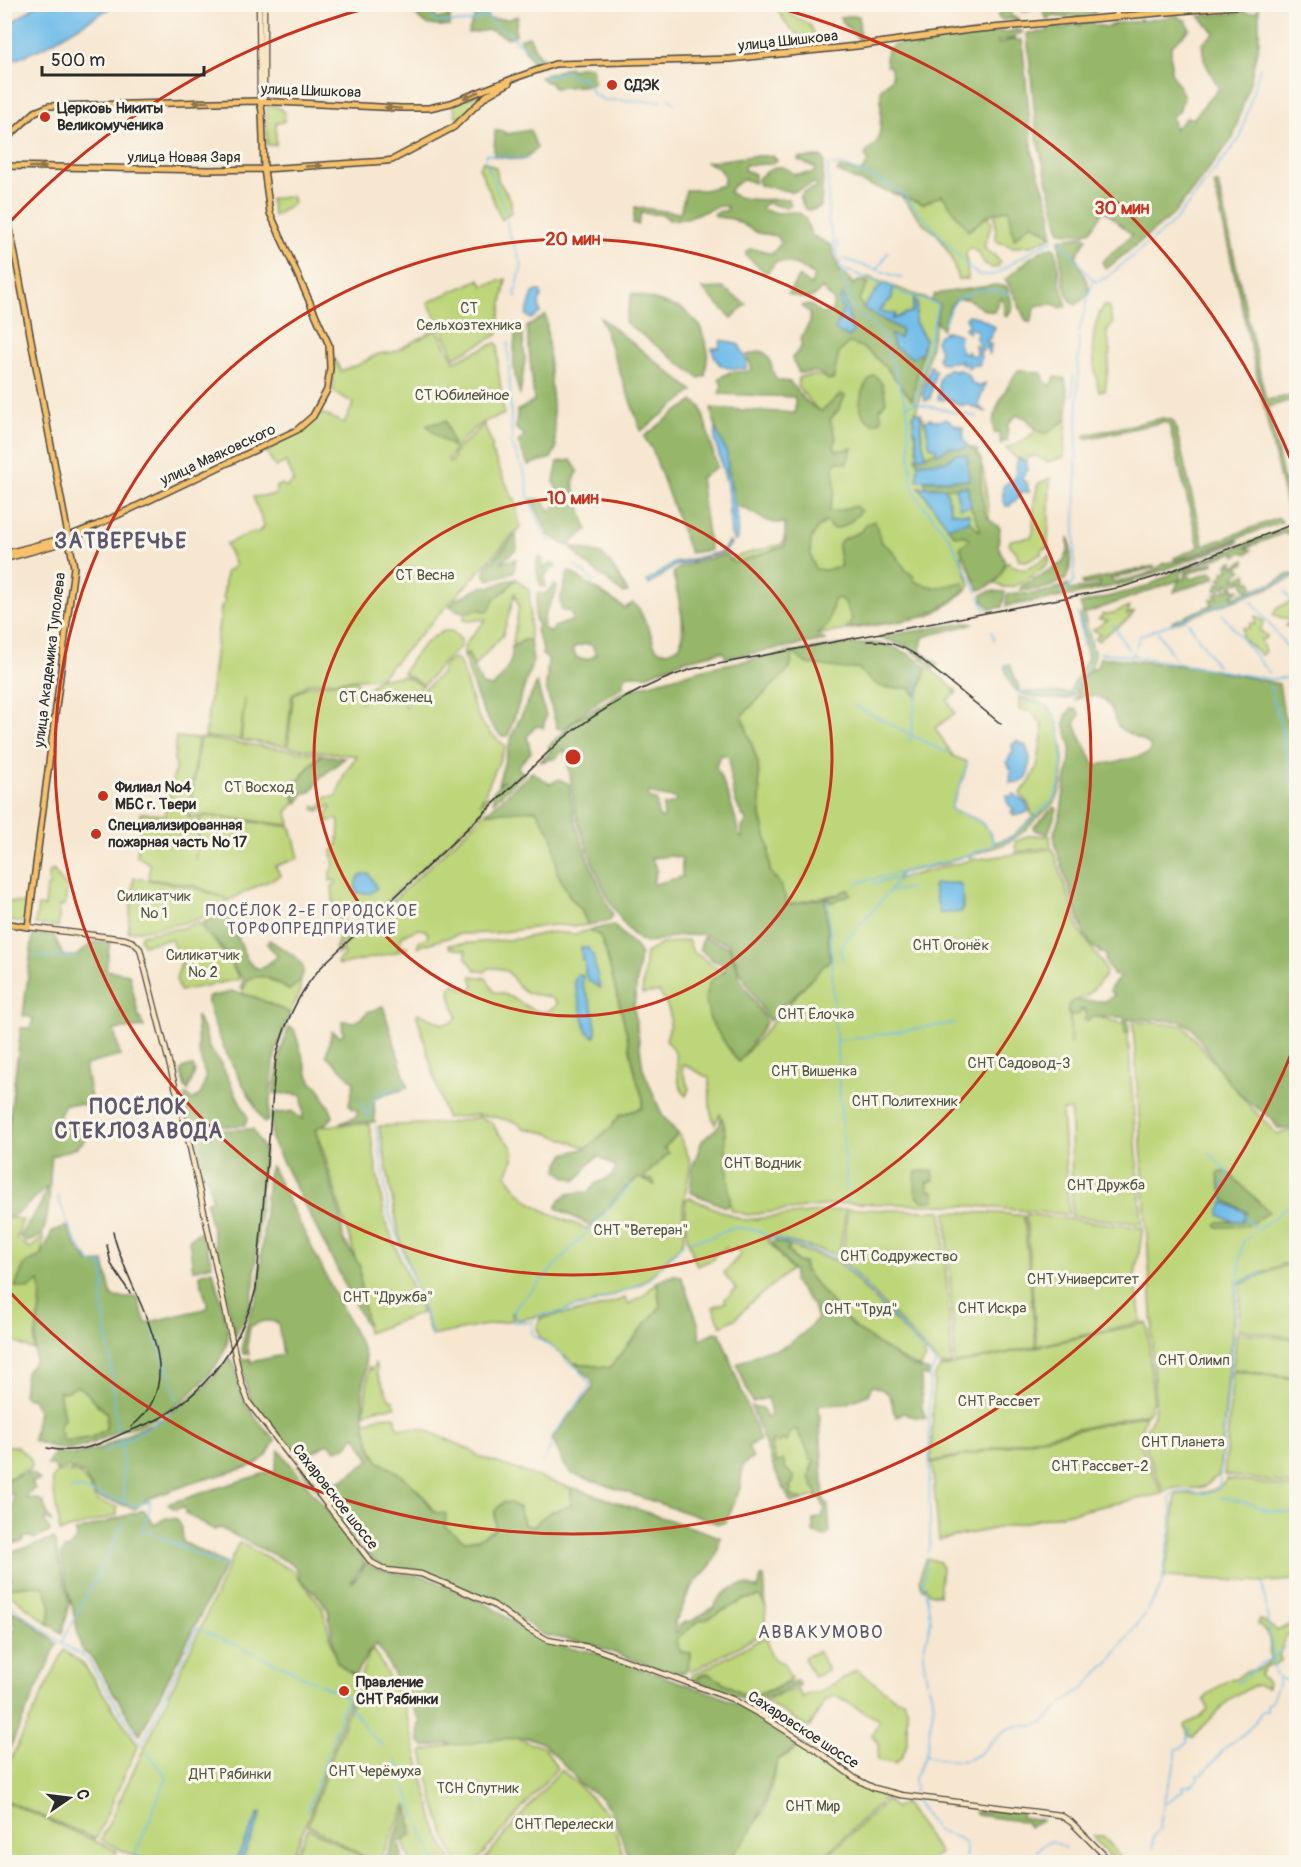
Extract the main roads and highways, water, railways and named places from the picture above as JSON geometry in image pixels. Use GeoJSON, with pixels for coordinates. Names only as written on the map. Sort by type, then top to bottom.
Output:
{"type":"FeatureCollection","features":[{"type":"Feature","properties":{"kind":"main road"},"geometry":{"type":"LineString","coordinates":[[259,4],[262,73]]}},
{"type":"Feature","properties":{"kind":"main road"},"geometry":{"type":"LineString","coordinates":[[264,4],[262,73],[264,169]]}},
{"type":"Feature","properties":{"kind":"main road"},"geometry":{"type":"LineString","coordinates":[[1116,16],[1119,4]]}},
{"type":"Feature","properties":{"kind":"main road","name":"улица Шишкова"},"geometry":{"type":"LineString","coordinates":[[4,141],[34,113],[43,107],[52,105],[262,101],[401,108],[432,107],[451,104],[555,64],[730,59],[849,47],[951,32],[1257,4]]}},
{"type":"Feature","properties":{"kind":"main road","name":"улица Шишкова"},"geometry":{"type":"LineString","coordinates":[[363,164],[392,160],[454,127],[486,96],[506,85],[570,63]]}},
{"type":"Feature","properties":{"kind":"main road","name":"улица Новая Заря"},"geometry":{"type":"LineString","coordinates":[[4,166],[182,170],[363,164]]}},
{"type":"Feature","properties":{"kind":"main road","name":"улица Маяковского"},"geometry":{"type":"LineString","coordinates":[[4,557],[70,538],[297,430],[307,423],[315,412],[329,383],[329,345],[271,218],[264,169]]}},
{"type":"Feature","properties":{"kind":"main road","name":"улица Академика Туполева"},"geometry":{"type":"LineString","coordinates":[[4,182],[77,571],[30,927]]}},
{"type":"Feature","properties":{"kind":"main road","name":"улица Академика Туполева"},"geometry":{"type":"LineString","coordinates":[[4,197],[15,244]]}},
{"type":"Feature","properties":{"kind":"main road"},"geometry":{"type":"LineString","coordinates":[[4,923],[30,927]]}},
{"type":"Feature","properties":{"kind":"main road","name":"Сахаровское шоссе"},"geometry":{"type":"LineString","coordinates":[[30,927],[125,939],[135,943],[140,949],[185,1125],[245,1395],[297,1467],[373,1564],[386,1570],[427,1575],[494,1605],[524,1627],[547,1639],[593,1648],[732,1699],[815,1749],[856,1779],[877,1789],[901,1795],[1062,1815],[1111,1863]]}},
{"type":"Feature","properties":{"kind":"water"},"geometry":{"type":"Polygon","coordinates":[[[37,5],[115,5],[44,47],[5,64],[5,27],[37,5]]]}},
{"type":"Feature","properties":{"kind":"water"},"geometry":{"type":"Polygon","coordinates":[[[883,285],[893,287],[892,298],[879,311],[896,314],[892,319],[912,312],[914,299],[917,303],[915,322],[925,339],[922,352],[913,358],[894,347],[890,335],[900,338],[902,330],[863,308],[883,285]]]}},
{"type":"Feature","properties":{"kind":"water"},"geometry":{"type":"Polygon","coordinates":[[[537,291],[542,294],[539,303],[540,313],[531,319],[526,315],[533,293],[537,291]]]}},
{"type":"Feature","properties":{"kind":"water"},"geometry":{"type":"Polygon","coordinates":[[[843,295],[853,332],[849,337],[835,330],[843,311],[839,300],[843,295]]]}},
{"type":"Feature","properties":{"kind":"water"},"geometry":{"type":"Polygon","coordinates":[[[968,315],[978,317],[995,327],[987,340],[988,344],[991,344],[990,354],[988,354],[987,346],[980,353],[979,365],[974,364],[968,368],[969,365],[966,363],[965,366],[961,363],[962,361],[940,362],[938,358],[940,351],[936,341],[939,335],[948,331],[960,335],[959,344],[962,352],[967,351],[970,355],[976,356],[975,344],[980,349],[980,344],[976,339],[977,330],[971,329],[968,333],[965,328],[969,324],[966,318],[968,315]]]}},
{"type":"Feature","properties":{"kind":"water"},"geometry":{"type":"Polygon","coordinates":[[[721,340],[739,345],[747,361],[746,369],[728,368],[720,364],[712,348],[719,348],[721,340]]]}},
{"type":"Feature","properties":{"kind":"water"},"geometry":{"type":"Polygon","coordinates":[[[930,365],[936,371],[930,399],[925,401],[922,396],[930,365]]]}},
{"type":"Feature","properties":{"kind":"water"},"geometry":{"type":"Polygon","coordinates":[[[948,369],[956,372],[957,369],[962,371],[972,383],[979,387],[985,383],[979,407],[987,412],[970,405],[959,405],[947,398],[938,399],[939,380],[943,372],[945,373],[948,369]]]}},
{"type":"Feature","properties":{"kind":"water"},"geometry":{"type":"Polygon","coordinates":[[[916,412],[921,414],[921,435],[926,456],[916,458],[918,455],[913,415],[916,412]]]}},
{"type":"Feature","properties":{"kind":"water"},"geometry":{"type":"Polygon","coordinates":[[[930,419],[938,421],[946,419],[963,428],[964,439],[968,446],[962,449],[950,447],[937,454],[935,452],[937,449],[930,446],[924,422],[930,419]]]}},
{"type":"Feature","properties":{"kind":"water"},"geometry":{"type":"Polygon","coordinates":[[[716,429],[727,454],[738,522],[735,541],[731,535],[727,485],[715,440],[716,429]]]}},
{"type":"Feature","properties":{"kind":"water"},"geometry":{"type":"Polygon","coordinates":[[[955,454],[967,455],[969,480],[917,480],[918,463],[948,461],[955,454]]]}},
{"type":"Feature","properties":{"kind":"water"},"geometry":{"type":"Polygon","coordinates":[[[1019,458],[1026,463],[1028,469],[1021,479],[1027,483],[1029,492],[1022,492],[1016,501],[1006,506],[1003,499],[1003,486],[1015,477],[1019,458]]]}},
{"type":"Feature","properties":{"kind":"water"},"geometry":{"type":"Polygon","coordinates":[[[967,486],[971,506],[960,508],[955,488],[967,486]]]}},
{"type":"Feature","properties":{"kind":"water"},"geometry":{"type":"Polygon","coordinates":[[[919,487],[946,488],[951,512],[969,514],[970,521],[948,527],[919,487]]]}},
{"type":"Feature","properties":{"kind":"water"},"geometry":{"type":"Polygon","coordinates":[[[729,542],[731,544],[724,552],[675,566],[649,585],[647,581],[674,563],[718,553],[729,542]]]}},
{"type":"Feature","properties":{"kind":"water"},"geometry":{"type":"Polygon","coordinates":[[[1017,741],[1026,746],[1030,758],[1028,776],[1023,781],[1010,783],[1011,770],[1007,762],[1013,751],[1012,745],[1017,741]]]}},
{"type":"Feature","properties":{"kind":"water"},"geometry":{"type":"Polygon","coordinates":[[[1014,794],[1026,803],[1029,811],[1014,816],[1011,811],[1015,810],[1006,799],[1007,796],[1014,794]]]}},
{"type":"Feature","properties":{"kind":"water"},"geometry":{"type":"Polygon","coordinates":[[[369,874],[377,888],[371,893],[357,893],[357,880],[369,874]]]}},
{"type":"Feature","properties":{"kind":"water"},"geometry":{"type":"Polygon","coordinates":[[[959,883],[962,887],[963,909],[961,912],[940,914],[933,886],[959,883]]]}},
{"type":"Feature","properties":{"kind":"water"},"geometry":{"type":"Polygon","coordinates":[[[581,947],[588,948],[593,955],[600,988],[588,980],[581,947]]]}},
{"type":"Feature","properties":{"kind":"water"},"geometry":{"type":"Polygon","coordinates":[[[578,974],[583,976],[583,986],[593,1013],[595,1037],[587,1032],[574,981],[578,974]]]}},
{"type":"Feature","properties":{"kind":"water"},"geometry":{"type":"Polygon","coordinates":[[[1223,1202],[1244,1211],[1245,1216],[1242,1221],[1233,1221],[1220,1216],[1223,1202]]]}},
{"type":"Feature","properties":{"kind":"water"},"geometry":{"type":"Polygon","coordinates":[[[259,1813],[260,1818],[241,1862],[235,1862],[259,1813]]]}},
{"type":"Feature","properties":{"kind":"waterway"},"geometry":{"type":"LineString","coordinates":[[427,4],[436,22],[468,22],[486,16],[526,48],[538,64]]}},
{"type":"Feature","properties":{"kind":"waterway"},"geometry":{"type":"LineString","coordinates":[[1057,593],[1068,589],[1074,581],[1079,332],[1093,280],[1097,282],[1107,277],[1175,221],[1240,138],[1260,67]]}},
{"type":"Feature","properties":{"kind":"waterway"},"geometry":{"type":"LineString","coordinates":[[544,74],[546,78],[566,71],[574,77],[583,77],[593,94],[604,100],[662,101]]}},
{"type":"Feature","properties":{"kind":"waterway"},"geometry":{"type":"LineString","coordinates":[[669,99],[674,103]]}},
{"type":"Feature","properties":{"kind":"waterway"},"geometry":{"type":"LineString","coordinates":[[486,157],[486,154],[528,159]]}},
{"type":"Feature","properties":{"kind":"waterway"},"geometry":{"type":"LineString","coordinates":[[486,161],[506,213]]}},
{"type":"Feature","properties":{"kind":"waterway"},"geometry":{"type":"LineString","coordinates":[[828,165],[828,220],[852,309],[881,333],[907,406]]}},
{"type":"Feature","properties":{"kind":"waterway"},"geometry":{"type":"LineString","coordinates":[[832,165],[846,166],[899,190],[971,270],[979,275],[994,275],[1053,240]]}},
{"type":"Feature","properties":{"kind":"waterway"},"geometry":{"type":"LineString","coordinates":[[507,221],[508,230],[522,265],[515,294],[517,297]]}},
{"type":"Feature","properties":{"kind":"waterway"},"geometry":{"type":"LineString","coordinates":[[837,240],[839,247]]}},
{"type":"Feature","properties":{"kind":"waterway"},"geometry":{"type":"LineString","coordinates":[[1060,240],[1092,279]]}},
{"type":"Feature","properties":{"kind":"waterway"},"geometry":{"type":"LineString","coordinates":[[878,269],[888,252]]}},
{"type":"Feature","properties":{"kind":"waterway"},"geometry":{"type":"LineString","coordinates":[[844,259],[902,278]]}},
{"type":"Feature","properties":{"kind":"waterway"},"geometry":{"type":"LineString","coordinates":[[841,268],[893,287],[901,293],[938,304],[914,403],[907,406],[912,485],[918,499],[949,537],[977,592]]}},
{"type":"Feature","properties":{"kind":"waterway"},"geometry":{"type":"LineString","coordinates":[[944,323],[953,304],[962,296],[976,290],[994,290],[1011,294]]}},
{"type":"Feature","properties":{"kind":"waterway"},"geometry":{"type":"LineString","coordinates":[[508,343],[512,444],[527,480],[528,496],[547,540],[551,541]]}},
{"type":"Feature","properties":{"kind":"waterway"},"geometry":{"type":"LineString","coordinates":[[1073,376],[1073,396]]}},
{"type":"Feature","properties":{"kind":"waterway"},"geometry":{"type":"LineString","coordinates":[[914,403],[977,417]]}},
{"type":"Feature","properties":{"kind":"waterway"},"geometry":{"type":"LineString","coordinates":[[575,565],[594,582]]}},
{"type":"Feature","properties":{"kind":"waterway"},"geometry":{"type":"LineString","coordinates":[[1136,646],[1140,636],[1296,575]]}},
{"type":"Feature","properties":{"kind":"waterway"},"geometry":{"type":"LineString","coordinates":[[1285,592],[1296,607]]}},
{"type":"Feature","properties":{"kind":"waterway"},"geometry":{"type":"LineString","coordinates":[[979,596],[986,610]]}},
{"type":"Feature","properties":{"kind":"waterway"},"geometry":{"type":"LineString","coordinates":[[1251,600],[1296,659]]}},
{"type":"Feature","properties":{"kind":"waterway"},"geometry":{"type":"LineString","coordinates":[[1078,613],[1083,646]]}},
{"type":"Feature","properties":{"kind":"waterway"},"geometry":{"type":"LineString","coordinates":[[1222,614],[1269,673]]}},
{"type":"Feature","properties":{"kind":"waterway"},"geometry":{"type":"LineString","coordinates":[[1006,664],[1018,691],[1024,694],[1065,697],[1072,693],[1089,664],[1090,651],[1082,619]]}},
{"type":"Feature","properties":{"kind":"waterway"},"geometry":{"type":"LineString","coordinates":[[1188,622],[1217,666]]}},
{"type":"Feature","properties":{"kind":"waterway"},"geometry":{"type":"LineString","coordinates":[[1113,624],[1129,651]]}},
{"type":"Feature","properties":{"kind":"waterway"},"geometry":{"type":"LineString","coordinates":[[992,632],[994,640]]}},
{"type":"Feature","properties":{"kind":"waterway"},"geometry":{"type":"LineString","coordinates":[[1158,632],[1175,659]]}},
{"type":"Feature","properties":{"kind":"waterway"},"geometry":{"type":"LineString","coordinates":[[1100,653],[1133,656],[1134,651]]}},
{"type":"Feature","properties":{"kind":"waterway"},"geometry":{"type":"LineString","coordinates":[[1133,656],[1269,679],[1296,677]]}},
{"type":"Feature","properties":{"kind":"waterway"},"geometry":{"type":"LineString","coordinates":[[910,742],[919,663]]}},
{"type":"Feature","properties":{"kind":"waterway"},"geometry":{"type":"LineString","coordinates":[[1270,685],[1296,800]]}},
{"type":"Feature","properties":{"kind":"waterway"},"geometry":{"type":"LineString","coordinates":[[857,883],[957,859],[1012,838],[1054,799],[1061,778],[1062,764],[1057,722],[1044,705],[1025,701]]}},
{"type":"Feature","properties":{"kind":"waterway"},"geometry":{"type":"LineString","coordinates":[[853,705],[947,753]]}},
{"type":"Feature","properties":{"kind":"waterway"},"geometry":{"type":"LineString","coordinates":[[967,762],[951,807],[953,811],[980,821],[992,836],[994,844]]}},
{"type":"Feature","properties":{"kind":"waterway"},"geometry":{"type":"LineString","coordinates":[[873,884],[907,876]]}},
{"type":"Feature","properties":{"kind":"waterway"},"geometry":{"type":"LineString","coordinates":[[889,891],[898,881]]}},
{"type":"Feature","properties":{"kind":"waterway"},"geometry":{"type":"LineString","coordinates":[[842,960],[841,946],[889,892],[911,888]]}},
{"type":"Feature","properties":{"kind":"waterway"},"geometry":{"type":"LineString","coordinates":[[827,900],[847,1200]]}},
{"type":"Feature","properties":{"kind":"waterway"},"geometry":{"type":"LineString","coordinates":[[35,957],[76,957]]}},
{"type":"Feature","properties":{"kind":"waterway"},"geometry":{"type":"LineString","coordinates":[[837,1041],[954,1023]]}},
{"type":"Feature","properties":{"kind":"waterway"},"geometry":{"type":"LineString","coordinates":[[361,1102],[368,1118],[374,1097],[406,1086]]}},
{"type":"Feature","properties":{"kind":"waterway"},"geometry":{"type":"LineString","coordinates":[[376,1126],[389,1213],[433,1335]]}},
{"type":"Feature","properties":{"kind":"waterway"},"geometry":{"type":"LineString","coordinates":[[1290,1130],[1296,1144]]}},
{"type":"Feature","properties":{"kind":"waterway"},"geometry":{"type":"LineString","coordinates":[[1209,1152],[1230,1175],[1227,1180]]}},
{"type":"Feature","properties":{"kind":"waterway"},"geometry":{"type":"LineString","coordinates":[[1223,1181],[1223,1202]]}},
{"type":"Feature","properties":{"kind":"waterway"},"geometry":{"type":"LineString","coordinates":[[515,1319],[516,1307],[632,1184]]}},
{"type":"Feature","properties":{"kind":"waterway"},"geometry":{"type":"LineString","coordinates":[[58,1197],[73,1237],[93,1265],[102,1263],[105,1278],[102,1298],[117,1431]]}},
{"type":"Feature","properties":{"kind":"waterway"},"geometry":{"type":"LineString","coordinates":[[1253,1233],[1296,1201]]}},
{"type":"Feature","properties":{"kind":"waterway"},"geometry":{"type":"LineString","coordinates":[[1245,1216],[1254,1227]]}},
{"type":"Feature","properties":{"kind":"waterway"},"geometry":{"type":"LineString","coordinates":[[690,1241],[711,1237],[733,1227],[756,1230],[769,1237],[839,1259],[936,1363],[930,1375],[930,1545],[927,1553]]}},
{"type":"Feature","properties":{"kind":"waterway"},"geometry":{"type":"LineString","coordinates":[[1220,1475],[1242,1243],[1250,1236]]}},
{"type":"Feature","properties":{"kind":"waterway"},"geometry":{"type":"LineString","coordinates":[[534,1319],[540,1315],[562,1313],[571,1308],[587,1306],[647,1281],[684,1243]]}},
{"type":"Feature","properties":{"kind":"waterway"},"geometry":{"type":"LineString","coordinates":[[1239,1283],[1264,1273]]}},
{"type":"Feature","properties":{"kind":"waterway"},"geometry":{"type":"LineString","coordinates":[[513,1322],[532,1322],[532,1335],[559,1351],[567,1361],[579,1369],[590,1384],[589,1389],[551,1438],[551,1446],[542,1464]]}},
{"type":"Feature","properties":{"kind":"waterway"},"geometry":{"type":"LineString","coordinates":[[152,1328],[177,1401]]}},
{"type":"Feature","properties":{"kind":"waterway"},"geometry":{"type":"LineString","coordinates":[[104,1452],[171,1413]]}},
{"type":"Feature","properties":{"kind":"waterway"},"geometry":{"type":"LineString","coordinates":[[120,1438],[124,1501]]}},
{"type":"Feature","properties":{"kind":"waterway"},"geometry":{"type":"LineString","coordinates":[[1170,1530],[1172,1509],[1170,1497],[1183,1491],[1204,1494],[1213,1492],[1219,1489],[1220,1478]]}},
{"type":"Feature","properties":{"kind":"waterway"},"geometry":{"type":"LineString","coordinates":[[70,1489],[81,1489],[136,1506],[150,1501],[149,1513],[141,1529],[227,1567]]}},
{"type":"Feature","properties":{"kind":"waterway"},"geometry":{"type":"LineString","coordinates":[[1221,1497],[1253,1504],[1270,1511],[1296,1513]]}},
{"type":"Feature","properties":{"kind":"waterway"},"geometry":{"type":"LineString","coordinates":[[71,1626],[124,1523]]}},
{"type":"Feature","properties":{"kind":"waterway"},"geometry":{"type":"LineString","coordinates":[[1062,1704],[1086,1686],[1107,1665],[1145,1614],[1161,1587],[1170,1533]]}},
{"type":"Feature","properties":{"kind":"waterway"},"geometry":{"type":"LineString","coordinates":[[927,1559],[923,1587],[931,1621],[923,1656],[927,1681]]}},
{"type":"Feature","properties":{"kind":"waterway"},"geometry":{"type":"LineString","coordinates":[[1153,1849],[1153,1837],[1159,1830],[1164,1804],[1183,1791],[1183,1786],[1190,1786],[1195,1782],[1198,1775],[1202,1775],[1225,1748],[1255,1722],[1262,1711],[1267,1711],[1267,1704],[1270,1703],[1278,1685],[1263,1584]]}},
{"type":"Feature","properties":{"kind":"waterway"},"geometry":{"type":"LineString","coordinates":[[4,1600],[61,1643],[87,1659],[143,1747]]}},
{"type":"Feature","properties":{"kind":"waterway"},"geometry":{"type":"LineString","coordinates":[[1296,1625],[1294,1630],[1296,1637]]}},
{"type":"Feature","properties":{"kind":"waterway"},"geometry":{"type":"LineString","coordinates":[[62,1642],[69,1628]]}},
{"type":"Feature","properties":{"kind":"waterway"},"geometry":{"type":"LineString","coordinates":[[143,1741],[197,1628],[201,1630]]}},
{"type":"Feature","properties":{"kind":"waterway"},"geometry":{"type":"LineString","coordinates":[[204,1631],[218,1638]]}},
{"type":"Feature","properties":{"kind":"waterway"},"geometry":{"type":"LineString","coordinates":[[221,1639],[238,1646]]}},
{"type":"Feature","properties":{"kind":"waterway"},"geometry":{"type":"LineString","coordinates":[[241,1647],[258,1655]]}},
{"type":"Feature","properties":{"kind":"waterway"},"geometry":{"type":"LineString","coordinates":[[1237,1683],[1285,1647]]}},
{"type":"Feature","properties":{"kind":"waterway"},"geometry":{"type":"LineString","coordinates":[[260,1656],[277,1664]]}},
{"type":"Feature","properties":{"kind":"waterway"},"geometry":{"type":"LineString","coordinates":[[280,1665],[297,1673]]}},
{"type":"Feature","properties":{"kind":"waterway"},"geometry":{"type":"LineString","coordinates":[[299,1675],[315,1682]]}},
{"type":"Feature","properties":{"kind":"waterway"},"geometry":{"type":"LineString","coordinates":[[1279,1678],[1296,1684]]}},
{"type":"Feature","properties":{"kind":"waterway"},"geometry":{"type":"LineString","coordinates":[[319,1684],[335,1691]]}},
{"type":"Feature","properties":{"kind":"waterway"},"geometry":{"type":"LineString","coordinates":[[915,1793],[914,1778],[926,1754],[934,1703],[929,1686]]}},
{"type":"Feature","properties":{"kind":"waterway"},"geometry":{"type":"LineString","coordinates":[[329,1750],[347,1697],[338,1693]]}},
{"type":"Feature","properties":{"kind":"waterway"},"geometry":{"type":"LineString","coordinates":[[348,1706],[361,1720],[367,1732],[383,1747]]}},
{"type":"Feature","properties":{"kind":"waterway"},"geometry":{"type":"LineString","coordinates":[[1024,1726],[1040,1724],[1059,1707]]}},
{"type":"Feature","properties":{"kind":"waterway"},"geometry":{"type":"LineString","coordinates":[[926,1754],[928,1757],[947,1760],[966,1760],[981,1752],[1006,1730],[1022,1726]]}},
{"type":"Feature","properties":{"kind":"waterway"},"geometry":{"type":"LineString","coordinates":[[1164,1803],[1175,1763],[1176,1750],[1188,1741],[1191,1728]]}},
{"type":"Feature","properties":{"kind":"waterway"},"geometry":{"type":"LineString","coordinates":[[146,1751],[159,1767]]}},
{"type":"Feature","properties":{"kind":"waterway"},"geometry":{"type":"LineString","coordinates":[[307,1812],[328,1754]]}},
{"type":"Feature","properties":{"kind":"waterway"},"geometry":{"type":"LineString","coordinates":[[396,1759],[418,1822],[436,1862]]}},
{"type":"Feature","properties":{"kind":"waterway"},"geometry":{"type":"LineString","coordinates":[[151,1862],[135,1855],[167,1777],[160,1768]]}},
{"type":"Feature","properties":{"kind":"waterway"},"geometry":{"type":"LineString","coordinates":[[915,1800],[935,1828],[940,1832],[957,1837],[964,1843],[965,1858]]}},
{"type":"Feature","properties":{"kind":"waterway"},"geometry":{"type":"LineString","coordinates":[[1033,1860],[1040,1848],[1048,1842],[1052,1841],[1066,1848]]}},
{"type":"Feature","properties":{"kind":"railway"},"geometry":{"type":"LineString","coordinates":[[47,1448],[58,1450],[88,1448],[164,1416],[197,1391],[222,1361],[242,1327],[256,1289],[276,1057],[284,1031],[301,995],[325,963],[575,729],[606,708],[639,690],[692,669],[1122,587],[1155,577],[1296,523]]}},
{"type":"Feature","properties":{"kind":"railway"},"geometry":{"type":"LineString","coordinates":[[867,641],[893,644],[916,655],[1001,724]]}},
{"type":"Feature","properties":{"kind":"railway"},"geometry":{"type":"LineString","coordinates":[[113,1232],[120,1256],[152,1333],[158,1359],[158,1383],[150,1406],[131,1427]]}},
{"type":"Feature","properties":{"kind":"railway"},"geometry":{"type":"LineString","coordinates":[[107,1245],[111,1264],[130,1293]]}},
{"type":"Feature","properties":{"kind":"place","name":"СДЭК"},"geometry":{"type":"Point","coordinates":[612,85]}},
{"type":"Feature","properties":{"kind":"place","name":"Церковь Никиты Великомученика"},"geometry":{"type":"Point","coordinates":[45,117]}},
{"type":"Feature","properties":{"kind":"place","name":"Филиал №4 МБС г. Твери"},"geometry":{"type":"Point","coordinates":[103,796]}},
{"type":"Feature","properties":{"kind":"place","name":"Специализированная пожарная часть № 17"},"geometry":{"type":"Point","coordinates":[96,834]}},
{"type":"Feature","properties":{"kind":"place","name":"Правление СНТ Рябинки"},"geometry":{"type":"Point","coordinates":[344,1691]}},
{"type":"Feature","properties":{"kind":"district","name":"ЗАТВЕРЕЧЬЕ"},"geometry":{"type":"Point","coordinates":[121,541]}},
{"type":"Feature","properties":{"kind":"district","name":"ПОСЁЛОК 2-Е ГОРОДСКОЕ ТОРФОПРЕДПРИЯТИЕ"},"geometry":{"type":"Point","coordinates":[312,920]}},
{"type":"Feature","properties":{"kind":"district","name":"ПОСЁЛОК СТЕКЛОЗАВОДА"},"geometry":{"type":"Point","coordinates":[139,1119]}},
{"type":"Feature","properties":{"kind":"district","name":"АВВАКУМОВО"},"geometry":{"type":"Point","coordinates":[821,1632]}},
{"type":"Feature","properties":{"kind":"park label","name":"СТ Сельхозтехника"},"geometry":{"type":"Point","coordinates":[469,316]}},
{"type":"Feature","properties":{"kind":"park label","name":"СТ Юбилейное"},"geometry":{"type":"Point","coordinates":[462,395]}},
{"type":"Feature","properties":{"kind":"park label","name":"СТ Весна"},"geometry":{"type":"Point","coordinates":[425,575]}},
{"type":"Feature","properties":{"kind":"park label","name":"СТ Снабженец"},"geometry":{"type":"Point","coordinates":[386,697]}},
{"type":"Feature","properties":{"kind":"park label","name":"СТ Восход"},"geometry":{"type":"Point","coordinates":[259,787]}},
{"type":"Feature","properties":{"kind":"park label","name":"Силикатчик № 1"},"geometry":{"type":"Point","coordinates":[154,904]}},
{"type":"Feature","properties":{"kind":"park label","name":"СНТ Огонёк"},"geometry":{"type":"Point","coordinates":[951,945]}},
{"type":"Feature","properties":{"kind":"park label","name":"Силикатчик № 2"},"geometry":{"type":"Point","coordinates":[203,964]}},
{"type":"Feature","properties":{"kind":"park label","name":"СНТ Ёлочка"},"geometry":{"type":"Point","coordinates":[816,1014]}},
{"type":"Feature","properties":{"kind":"park label","name":"СНТ Садовод-3"},"geometry":{"type":"Point","coordinates":[1019,1063]}},
{"type":"Feature","properties":{"kind":"park label","name":"СНТ Вишенка"},"geometry":{"type":"Point","coordinates":[814,1071]}},
{"type":"Feature","properties":{"kind":"park label","name":"СНТ Политехник"},"geometry":{"type":"Point","coordinates":[905,1101]}},
{"type":"Feature","properties":{"kind":"park label","name":"СНТ Водник"},"geometry":{"type":"Point","coordinates":[763,1163]}},
{"type":"Feature","properties":{"kind":"park label","name":"СНТ Дружба"},"geometry":{"type":"Point","coordinates":[1106,1185]}},
{"type":"Feature","properties":{"kind":"park label","name":"СНТ \"Ветеран\""},"geometry":{"type":"Point","coordinates":[641,1230]}},
{"type":"Feature","properties":{"kind":"park label","name":"СНТ Содружество"},"geometry":{"type":"Point","coordinates":[899,1256]}},
{"type":"Feature","properties":{"kind":"park label","name":"СНТ Университет"},"geometry":{"type":"Point","coordinates":[1083,1279]}},
{"type":"Feature","properties":{"kind":"park label","name":"СНТ \"Дружба\""},"geometry":{"type":"Point","coordinates":[388,1297]}},
{"type":"Feature","properties":{"kind":"park label","name":"СНТ Искра"},"geometry":{"type":"Point","coordinates":[992,1308]}},
{"type":"Feature","properties":{"kind":"park label","name":"СНТ \"Труд\""},"geometry":{"type":"Point","coordinates":[861,1309]}},
{"type":"Feature","properties":{"kind":"park label","name":"СНТ Олимп"},"geometry":{"type":"Point","coordinates":[1194,1360]}},
{"type":"Feature","properties":{"kind":"park label","name":"СНТ Рассвет"},"geometry":{"type":"Point","coordinates":[999,1401]}},
{"type":"Feature","properties":{"kind":"park label","name":"СНТ Планета"},"geometry":{"type":"Point","coordinates":[1183,1442]}},
{"type":"Feature","properties":{"kind":"park label","name":"СНТ Рассвет-2"},"geometry":{"type":"Point","coordinates":[1100,1466]}},
{"type":"Feature","properties":{"kind":"park label","name":"СНТ Черёмуха"},"geometry":{"type":"Point","coordinates":[375,1771]}},
{"type":"Feature","properties":{"kind":"park label","name":"ДНТ Рябинки"},"geometry":{"type":"Point","coordinates":[230,1774]}},
{"type":"Feature","properties":{"kind":"park label","name":"ТСН Спутник"},"geometry":{"type":"Point","coordinates":[478,1788]}},
{"type":"Feature","properties":{"kind":"park label","name":"СНТ Мир"},"geometry":{"type":"Point","coordinates":[813,1806]}},
{"type":"Feature","properties":{"kind":"park label","name":"СНТ Перелески"},"geometry":{"type":"Point","coordinates":[564,1824]}}]}
